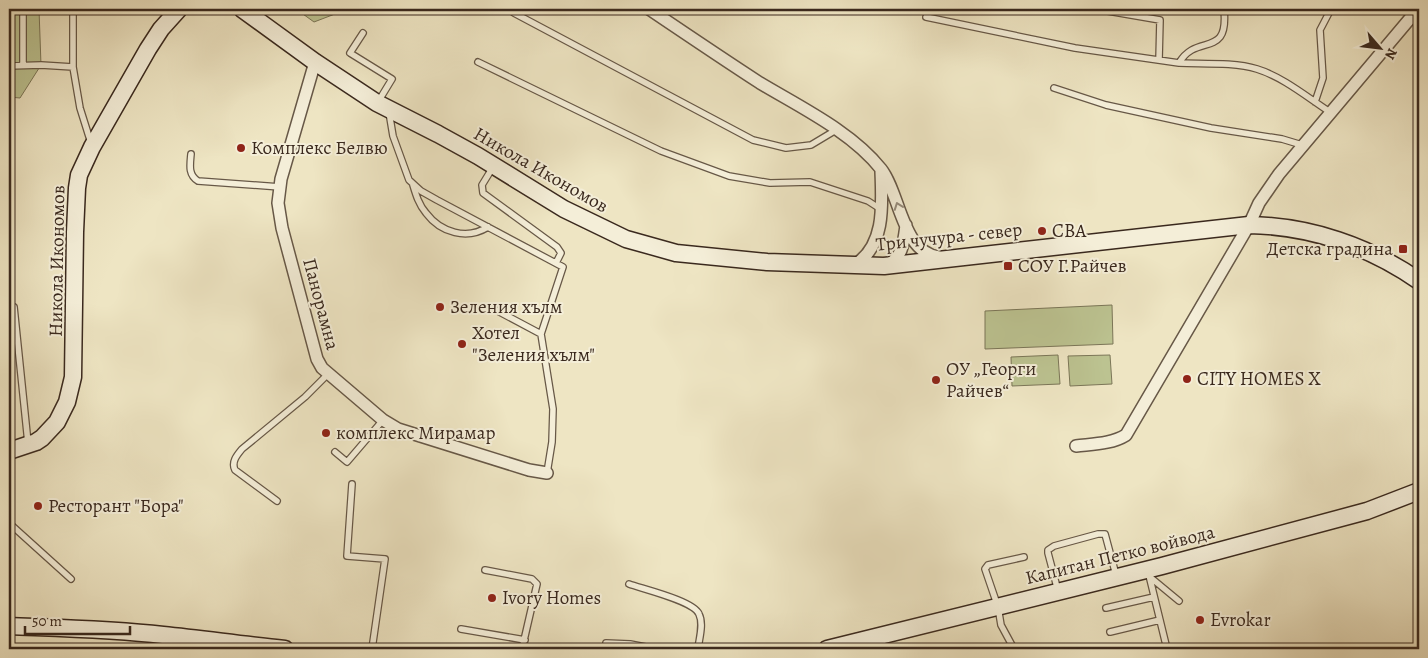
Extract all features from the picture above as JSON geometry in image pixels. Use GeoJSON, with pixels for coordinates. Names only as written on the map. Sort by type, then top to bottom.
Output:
{"type":"FeatureCollection","features":[{"type":"Feature","properties":{"kind":"street","name":"Никола Икономов"},"geometry":{"type":"LineString","coordinates":[[9,451],[29,445],[42,438],[57,422],[67,402],[71,389],[75,344],[76,188],[84,162],[92,147],[161,28],[178,9]]}},
{"type":"Feature","properties":{"kind":"street","name":"Никола Икономов"},"geometry":{"type":"LineString","coordinates":[[242,9],[315,62],[383,106],[438,134],[578,217],[610,232],[642,245],[693,256],[767,262],[856,264]]}},
{"type":"Feature","properties":{"kind":"street"},"geometry":{"type":"LineString","coordinates":[[649,9],[744,73],[857,145],[881,169],[892,187],[896,205],[914,240],[931,256],[953,259]]}},
{"type":"Feature","properties":{"kind":"street"},"geometry":{"type":"LineString","coordinates":[[1076,446],[1111,441],[1126,435],[1259,203],[1302,145],[1418,9]]}},
{"type":"Feature","properties":{"kind":"street","name":"Панорамна"},"geometry":{"type":"LineString","coordinates":[[315,62],[280,187],[278,203],[282,228],[317,359],[322,368],[383,420],[398,429],[529,470],[547,473]]}},
{"type":"Feature","properties":{"kind":"street","name":"Три чучура - север"},"geometry":{"type":"LineString","coordinates":[[856,264],[876,242],[882,210],[881,169]]}},
{"type":"Feature","properties":{"kind":"street"},"geometry":{"type":"LineString","coordinates":[[876,242],[875,257],[877,261],[884,266],[893,262],[899,254],[904,241],[906,225]]}},
{"type":"Feature","properties":{"kind":"street","name":"Три чучура - север"},"geometry":{"type":"LineString","coordinates":[[856,264],[884,266],[1248,225],[1277,226],[1296,230],[1364,250],[1388,261],[1419,281]]}},
{"type":"Feature","properties":{"kind":"street","name":"Капитан Петко войвода"},"geometry":{"type":"LineString","coordinates":[[827,649],[1117,577],[1149,573],[1367,511],[1419,491]]}},
{"type":"Feature","properties":{"kind":"street"},"geometry":{"type":"LineString","coordinates":[[9,626],[154,634],[219,646],[285,649]]}},
{"type":"Feature","properties":{"kind":"lane"},"geometry":{"type":"LineString","coordinates":[[23,9],[23,65]]}},
{"type":"Feature","properties":{"kind":"lane"},"geometry":{"type":"LineString","coordinates":[[74,9],[73,66],[80,108],[92,147]]}},
{"type":"Feature","properties":{"kind":"lane"},"geometry":{"type":"LineString","coordinates":[[1096,9],[1160,20],[1159,60]]}},
{"type":"Feature","properties":{"kind":"lane"},"geometry":{"type":"LineString","coordinates":[[1179,63],[1189,51],[1218,41],[1224,26],[1224,9]]}},
{"type":"Feature","properties":{"kind":"lane"},"geometry":{"type":"LineString","coordinates":[[1315,102],[1323,78],[1320,30],[1331,9]]}},
{"type":"Feature","properties":{"kind":"lane"},"geometry":{"type":"LineString","coordinates":[[514,13],[753,140],[786,148],[811,145],[836,130]]}},
{"type":"Feature","properties":{"kind":"lane"},"geometry":{"type":"LineString","coordinates":[[926,17],[1076,48],[1179,63],[1244,66],[1257,69],[1276,77],[1330,112]]}},
{"type":"Feature","properties":{"kind":"lane"},"geometry":{"type":"LineString","coordinates":[[362,33],[350,53],[392,79],[383,106],[409,180],[421,191],[562,267],[541,334],[553,409],[552,442],[547,473]]}},
{"type":"Feature","properties":{"kind":"lane"},"geometry":{"type":"LineString","coordinates":[[478,62],[661,151],[728,176],[770,182],[810,182],[868,201],[882,210]]}},
{"type":"Feature","properties":{"kind":"lane"},"geometry":{"type":"LineString","coordinates":[[9,66],[73,66]]}},
{"type":"Feature","properties":{"kind":"lane"},"geometry":{"type":"LineString","coordinates":[[1054,88],[1106,105],[1211,128],[1282,139],[1302,145]]}},
{"type":"Feature","properties":{"kind":"lane"},"geometry":{"type":"LineString","coordinates":[[191,154],[191,176],[201,182],[280,187]]}},
{"type":"Feature","properties":{"kind":"lane"},"geometry":{"type":"LineString","coordinates":[[494,166],[482,185],[482,191],[488,198],[558,247],[561,253],[556,263]]}},
{"type":"Feature","properties":{"kind":"lane"},"geometry":{"type":"LineString","coordinates":[[412,183],[422,208],[429,218],[442,228],[454,233],[466,234],[482,231],[488,227]]}},
{"type":"Feature","properties":{"kind":"lane"},"geometry":{"type":"LineString","coordinates":[[14,307],[29,445]]}},
{"type":"Feature","properties":{"kind":"lane"},"geometry":{"type":"LineString","coordinates":[[494,309],[541,334]]}},
{"type":"Feature","properties":{"kind":"lane"},"geometry":{"type":"LineString","coordinates":[[277,501],[234,470],[235,459],[242,449],[299,402],[328,374]]}},
{"type":"Feature","properties":{"kind":"lane"},"geometry":{"type":"LineString","coordinates":[[335,452],[347,462],[383,420]]}},
{"type":"Feature","properties":{"kind":"lane"},"geometry":{"type":"LineString","coordinates":[[352,484],[346,556],[385,559],[372,649]]}},
{"type":"Feature","properties":{"kind":"lane"},"geometry":{"type":"LineString","coordinates":[[9,523],[72,579]]}},
{"type":"Feature","properties":{"kind":"lane"},"geometry":{"type":"LineString","coordinates":[[1058,592],[1048,550],[1054,546],[1098,534],[1105,534],[1107,536],[1117,577]]}},
{"type":"Feature","properties":{"kind":"lane"},"geometry":{"type":"LineString","coordinates":[[998,649],[1013,647],[1001,625],[998,607],[986,566],[1024,557]]}},
{"type":"Feature","properties":{"kind":"lane"},"geometry":{"type":"LineString","coordinates":[[485,570],[535,581],[536,588],[522,649]]}},
{"type":"Feature","properties":{"kind":"lane"},"geometry":{"type":"LineString","coordinates":[[1149,573],[1167,649]]}},
{"type":"Feature","properties":{"kind":"lane"},"geometry":{"type":"LineString","coordinates":[[1149,573],[1179,601]]}},
{"type":"Feature","properties":{"kind":"lane"},"geometry":{"type":"LineString","coordinates":[[629,584],[695,608],[701,622],[698,649]]}},
{"type":"Feature","properties":{"kind":"lane"},"geometry":{"type":"LineString","coordinates":[[1106,608],[1154,597]]}},
{"type":"Feature","properties":{"kind":"lane"},"geometry":{"type":"LineString","coordinates":[[1110,632],[1160,620]]}},
{"type":"Feature","properties":{"kind":"lane"},"geometry":{"type":"LineString","coordinates":[[461,629],[524,640]]}},
{"type":"Feature","properties":{"kind":"lane"},"geometry":{"type":"LineString","coordinates":[[606,643],[630,644],[656,649]]}},
{"type":"Feature","properties":{"kind":"green space"},"geometry":{"type":"Polygon","coordinates":[[[9,9],[39,9],[41,65],[20,98],[9,97],[9,9]]]}},
{"type":"Feature","properties":{"kind":"green space"},"geometry":{"type":"Polygon","coordinates":[[[296,9],[348,9],[314,22],[296,9]]]}},
{"type":"Feature","properties":{"kind":"green space"},"geometry":{"type":"Polygon","coordinates":[[[1112,305],[1113,344],[985,349],[985,311],[1112,305]]]}},
{"type":"Feature","properties":{"kind":"green space"},"geometry":{"type":"Polygon","coordinates":[[[1058,355],[1060,384],[1012,386],[1011,357],[1058,355]]]}},
{"type":"Feature","properties":{"kind":"green space"},"geometry":{"type":"Polygon","coordinates":[[[1110,355],[1112,384],[1070,386],[1068,356],[1110,355]]]}},
{"type":"Feature","properties":{"kind":"place","name":"Комплекс Белвю"},"geometry":{"type":"Point","coordinates":[241,148]}},
{"type":"Feature","properties":{"kind":"place","name":"CBA"},"geometry":{"type":"Point","coordinates":[1042,231]}},
{"type":"Feature","properties":{"kind":"place","name":"Детска градина"},"geometry":{"type":"Point","coordinates":[1403,249]}},
{"type":"Feature","properties":{"kind":"place","name":"СОУ Г.Райчев"},"geometry":{"type":"Point","coordinates":[1008,266]}},
{"type":"Feature","properties":{"kind":"place","name":"Зеления хълм"},"geometry":{"type":"Point","coordinates":[440,307]}},
{"type":"Feature","properties":{"kind":"place","name":"Хотел \"Зеления хълм\""},"geometry":{"type":"Point","coordinates":[462,344]}},
{"type":"Feature","properties":{"kind":"place","name":"CITY HOMES X"},"geometry":{"type":"Point","coordinates":[1187,379]}},
{"type":"Feature","properties":{"kind":"place","name":"ОУ „Георги Райчев“"},"geometry":{"type":"Point","coordinates":[936,380]}},
{"type":"Feature","properties":{"kind":"place","name":"комплекс Мирамар"},"geometry":{"type":"Point","coordinates":[326,433]}},
{"type":"Feature","properties":{"kind":"place","name":"Ресторант \"Бора\""},"geometry":{"type":"Point","coordinates":[38,506]}},
{"type":"Feature","properties":{"kind":"place","name":"Ivory Homes"},"geometry":{"type":"Point","coordinates":[492,598]}},
{"type":"Feature","properties":{"kind":"place","name":"Evrokar"},"geometry":{"type":"Point","coordinates":[1200,620]}}]}
